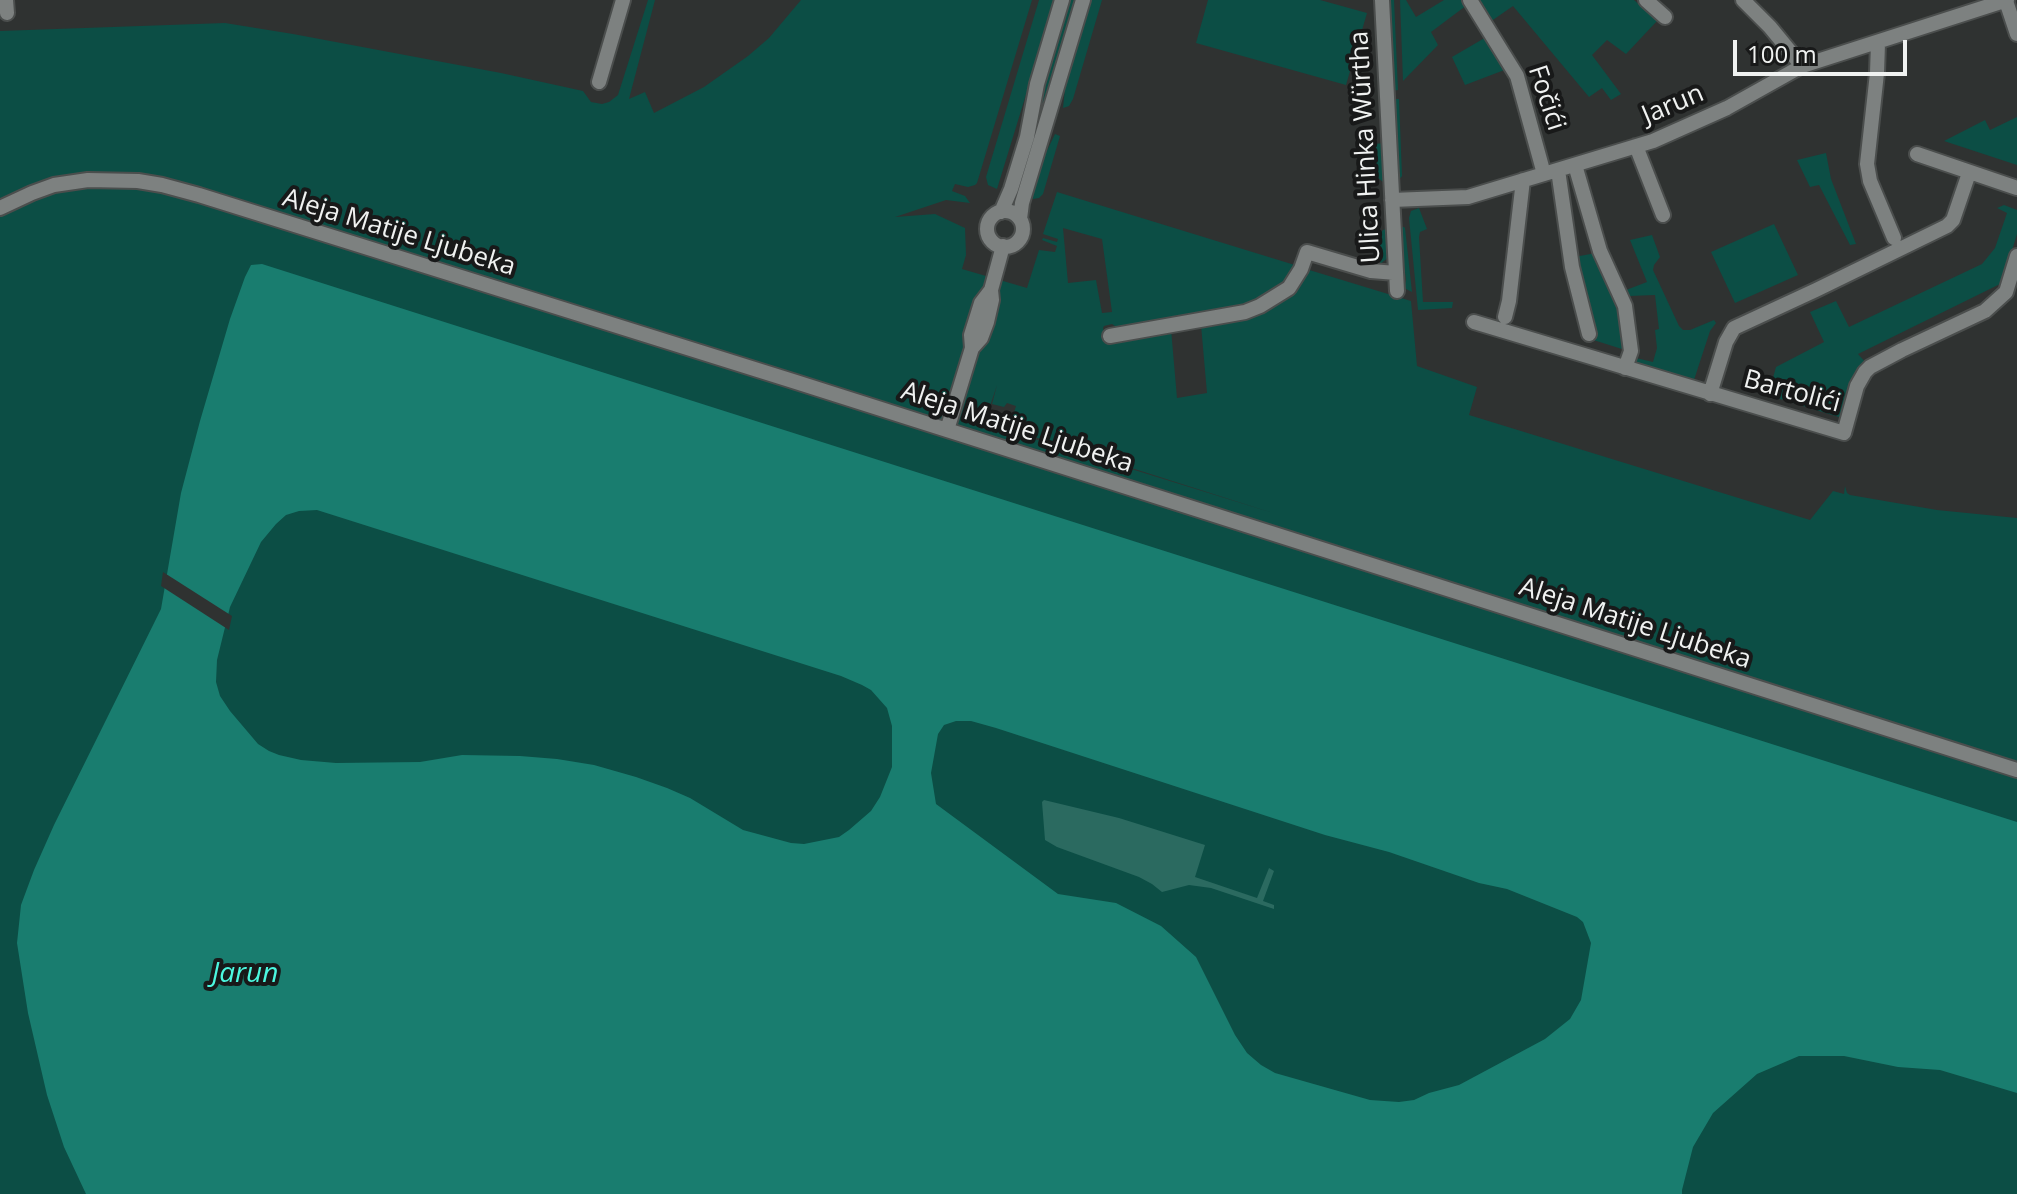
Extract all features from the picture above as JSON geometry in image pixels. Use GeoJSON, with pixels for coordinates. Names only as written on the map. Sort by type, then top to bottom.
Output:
{"type":"FeatureCollection","features":[{"type":"Feature","properties":{"kind":"street"},"geometry":{"type":"LineString","coordinates":[[599,82],[623,0]]}},
{"type":"Feature","properties":{"kind":"street"},"geometry":{"type":"LineString","coordinates":[[1001,212],[1027,137],[1035,92],[1062,0]]}},
{"type":"Feature","properties":{"kind":"street"},"geometry":{"type":"LineString","coordinates":[[1020,219],[1012,212],[1001,212],[992,217],[988,233],[994,242],[1003,246],[1013,245],[1020,238],[1023,229],[1020,219],[1022,203],[1083,0]]}},
{"type":"Feature","properties":{"kind":"street","name":"Ulica Hinka Würtha"},"geometry":{"type":"LineString","coordinates":[[1382,0],[1397,291]]}},
{"type":"Feature","properties":{"kind":"street","name":"Fočići"},"geometry":{"type":"LineString","coordinates":[[1470,0],[1517,76],[1551,172],[1589,334]]}},
{"type":"Feature","properties":{"kind":"street"},"geometry":{"type":"LineString","coordinates":[[1646,0],[1665,17]]}},
{"type":"Feature","properties":{"kind":"street"},"geometry":{"type":"LineString","coordinates":[[1743,0],[1802,66]]}},
{"type":"Feature","properties":{"kind":"street"},"geometry":{"type":"LineString","coordinates":[[2006,0],[2017,34]]}},
{"type":"Feature","properties":{"kind":"street","name":"Jarun"},"geometry":{"type":"LineString","coordinates":[[1392,200],[1468,197],[1636,146],[1693,125],[1802,66],[2006,0]]}},
{"type":"Feature","properties":{"kind":"street"},"geometry":{"type":"LineString","coordinates":[[1878,43],[1867,164],[1870,181],[1894,238]]}},
{"type":"Feature","properties":{"kind":"street"},"geometry":{"type":"LineString","coordinates":[[1636,146],[1663,215]]}},
{"type":"Feature","properties":{"kind":"street"},"geometry":{"type":"LineString","coordinates":[[1917,154],[2017,188]]}},
{"type":"Feature","properties":{"kind":"street"},"geometry":{"type":"LineString","coordinates":[[1575,165],[1600,251],[1625,306],[1631,351],[1625,368]]}},
{"type":"Feature","properties":{"kind":"street"},"geometry":{"type":"LineString","coordinates":[[1710,394],[1726,342],[1734,328],[1947,226],[1953,220],[1969,173]]}},
{"type":"Feature","properties":{"kind":"street","name":"Aleja Matije Ljubeka"},"geometry":{"type":"LineString","coordinates":[[0,208],[32,193],[72,181],[110,180],[162,185],[947,430],[2017,770]]}},
{"type":"Feature","properties":{"kind":"street"},"geometry":{"type":"LineString","coordinates":[[1505,317],[1523,180]]}},
{"type":"Feature","properties":{"kind":"street"},"geometry":{"type":"LineString","coordinates":[[947,430],[972,348],[971,335],[981,303],[991,290],[1003,246]]}},
{"type":"Feature","properties":{"kind":"street"},"geometry":{"type":"LineString","coordinates":[[1110,336],[1245,312],[1260,306],[1289,288],[1307,252],[1371,271],[1396,273]]}},
{"type":"Feature","properties":{"kind":"street","name":"Bartolići"},"geometry":{"type":"LineString","coordinates":[[1474,322],[1844,433],[1857,386],[1865,372],[1902,350],[1985,311],[2006,292],[2017,256]]}},
{"type":"Feature","properties":{"kind":"shaded area"},"geometry":{"type":"Polygon","coordinates":[[[648,0],[655,0],[629,99],[645,92],[654,113],[704,87],[748,56],[769,38],[801,0],[1032,0],[977,183],[968,187],[955,184],[952,191],[965,196],[970,203],[946,200],[895,217],[935,214],[965,228],[966,255],[962,269],[1027,288],[1039,250],[1055,252],[1057,246],[1042,240],[1057,242],[1058,239],[1043,234],[1057,192],[1298,266],[1284,286],[1264,300],[1234,311],[1130,328],[1118,328],[1112,324],[1104,326],[1107,340],[1171,329],[1177,398],[1207,393],[1201,325],[1245,315],[1282,298],[1298,284],[1306,269],[1411,301],[1417,366],[1477,387],[1469,415],[1810,520],[1833,491],[1844,494],[1845,486],[1850,495],[1937,510],[2017,518],[2017,1194],[0,1194],[0,31],[225,23],[501,73],[583,91],[591,102],[602,104],[618,95],[648,0]],[[1063,228],[1068,283],[1096,280],[1102,313],[1112,312],[1102,239],[1063,228]],[[997,385],[987,415],[996,427],[1273,513],[1009,429],[1016,406],[992,404],[997,385]]]}},
{"type":"Feature","properties":{"kind":"shaded area"},"geometry":{"type":"Polygon","coordinates":[[[1039,0],[1055,0],[997,189],[988,185],[986,177],[1039,0]]]}},
{"type":"Feature","properties":{"kind":"shaded area"},"geometry":{"type":"Polygon","coordinates":[[[1068,0],[1077,0],[1018,194],[1015,193],[1068,0]]]}},
{"type":"Feature","properties":{"kind":"shaded area"},"geometry":{"type":"Polygon","coordinates":[[[1090,0],[1102,0],[1073,99],[1069,106],[1063,108],[1066,79],[1090,0]]]}},
{"type":"Feature","properties":{"kind":"shaded area"},"geometry":{"type":"Polygon","coordinates":[[[1208,0],[1320,0],[1367,13],[1346,85],[1196,43],[1208,0]]]}},
{"type":"Feature","properties":{"kind":"shaded area"},"geometry":{"type":"Polygon","coordinates":[[[1388,0],[1394,0],[1398,90],[1392,91],[1388,0]]]}},
{"type":"Feature","properties":{"kind":"shaded area"},"geometry":{"type":"Polygon","coordinates":[[[1400,0],[1406,0],[1416,17],[1444,0],[1464,0],[1467,5],[1431,32],[1438,45],[1403,81],[1400,0]]]}},
{"type":"Feature","properties":{"kind":"shaded area"},"geometry":{"type":"Polygon","coordinates":[[[1475,0],[1634,0],[1657,21],[1626,54],[1607,40],[1592,55],[1621,94],[1611,100],[1602,88],[1589,97],[1513,6],[1490,22],[1475,0]]]}},
{"type":"Feature","properties":{"kind":"shaded area"},"geometry":{"type":"Polygon","coordinates":[[[1488,36],[1507,69],[1465,85],[1452,57],[1488,36]]]}},
{"type":"Feature","properties":{"kind":"shaded area"},"geometry":{"type":"Polygon","coordinates":[[[1392,99],[1399,99],[1402,176],[1398,181],[1392,99]]]}},
{"type":"Feature","properties":{"kind":"shaded area"},"geometry":{"type":"Polygon","coordinates":[[[2017,117],[2017,165],[1944,141],[1985,120],[1990,130],[2017,117]]]}},
{"type":"Feature","properties":{"kind":"shaded area"},"geometry":{"type":"Polygon","coordinates":[[[1055,134],[1060,136],[1043,194],[1033,199],[1039,167],[1055,134]]]}},
{"type":"Feature","properties":{"kind":"shaded area"},"geometry":{"type":"Polygon","coordinates":[[[1383,143],[1386,181],[1383,182],[1377,177],[1375,144],[1383,143]]]}},
{"type":"Feature","properties":{"kind":"shaded area"},"geometry":{"type":"Polygon","coordinates":[[[1826,153],[1831,179],[1856,244],[1850,245],[1819,185],[1810,187],[1797,160],[1826,153]]]}},
{"type":"Feature","properties":{"kind":"shaded area"},"geometry":{"type":"Polygon","coordinates":[[[2004,205],[2017,210],[2017,234],[2002,283],[1858,354],[1867,364],[1842,418],[1774,397],[1776,387],[1771,385],[1776,367],[1824,342],[1810,312],[1836,301],[1849,327],[1982,264],[1995,248],[2007,213],[1997,208],[2004,205]]]}},
{"type":"Feature","properties":{"kind":"shaded area"},"geometry":{"type":"Polygon","coordinates":[[[1419,208],[1427,229],[1420,232],[1419,237],[1423,302],[1453,302],[1452,308],[1418,310],[1409,218],[1411,211],[1419,208]]]}},
{"type":"Feature","properties":{"kind":"shaded area"},"geometry":{"type":"Polygon","coordinates":[[[1774,224],[1798,275],[1735,303],[1711,252],[1774,224]]]}},
{"type":"Feature","properties":{"kind":"shaded area"},"geometry":{"type":"Polygon","coordinates":[[[1399,227],[1405,228],[1412,292],[1404,288],[1406,280],[1399,227]]]}},
{"type":"Feature","properties":{"kind":"shaded area"},"geometry":{"type":"Polygon","coordinates":[[[1388,228],[1389,257],[1380,264],[1379,235],[1388,228]]]}},
{"type":"Feature","properties":{"kind":"shaded area"},"geometry":{"type":"Polygon","coordinates":[[[1652,235],[1660,257],[1653,270],[1679,326],[1690,330],[1714,320],[1716,323],[1710,331],[1694,380],[1637,363],[1636,358],[1653,362],[1657,348],[1655,330],[1659,329],[1655,295],[1629,296],[1626,290],[1647,282],[1630,240],[1652,235]]]}},
{"type":"Feature","properties":{"kind":"shaded area"},"geometry":{"type":"Polygon","coordinates":[[[1596,253],[1616,294],[1625,350],[1584,337],[1574,257],[1596,253]]]}},
{"type":"Feature","properties":{"kind":"shaded area"},"geometry":{"type":"Polygon","coordinates":[[[1044,800],[1119,818],[1205,845],[1195,877],[1257,898],[1269,868],[1274,871],[1263,901],[1274,905],[1274,909],[1211,888],[1189,885],[1162,892],[1139,877],[1057,847],[1045,840],[1044,800]]]}},
{"type":"Feature","properties":{"kind":"water","name":"Jarun"},"geometry":{"type":"Polygon","coordinates":[[[262,264],[2017,822],[2017,1093],[1940,1070],[1898,1067],[1844,1056],[1799,1056],[1757,1074],[1713,1113],[1693,1147],[1682,1194],[86,1194],[64,1147],[47,1095],[28,1013],[17,943],[21,905],[54,825],[161,609],[181,493],[230,319],[251,265],[262,264]],[[317,510],[286,515],[261,542],[230,607],[217,660],[216,682],[220,696],[258,744],[269,751],[301,760],[336,763],[420,762],[462,755],[520,756],[594,765],[690,798],[743,830],[804,844],[839,837],[871,811],[880,797],[892,767],[892,726],[887,708],[871,690],[862,685],[317,510]],[[971,721],[944,725],[938,734],[931,773],[936,804],[1058,894],[1116,903],[1161,926],[1196,957],[1247,1053],[1275,1073],[1370,1100],[1414,1100],[1459,1085],[1545,1039],[1570,1019],[1581,1000],[1591,943],[1583,922],[1577,917],[1507,889],[1325,835],[996,728],[971,721]]]}},
{"type":"Feature","properties":{"kind":"pier"},"geometry":{"type":"Polygon","coordinates":[[[163,572],[232,616],[229,630],[161,586],[163,572]]]}}]}
